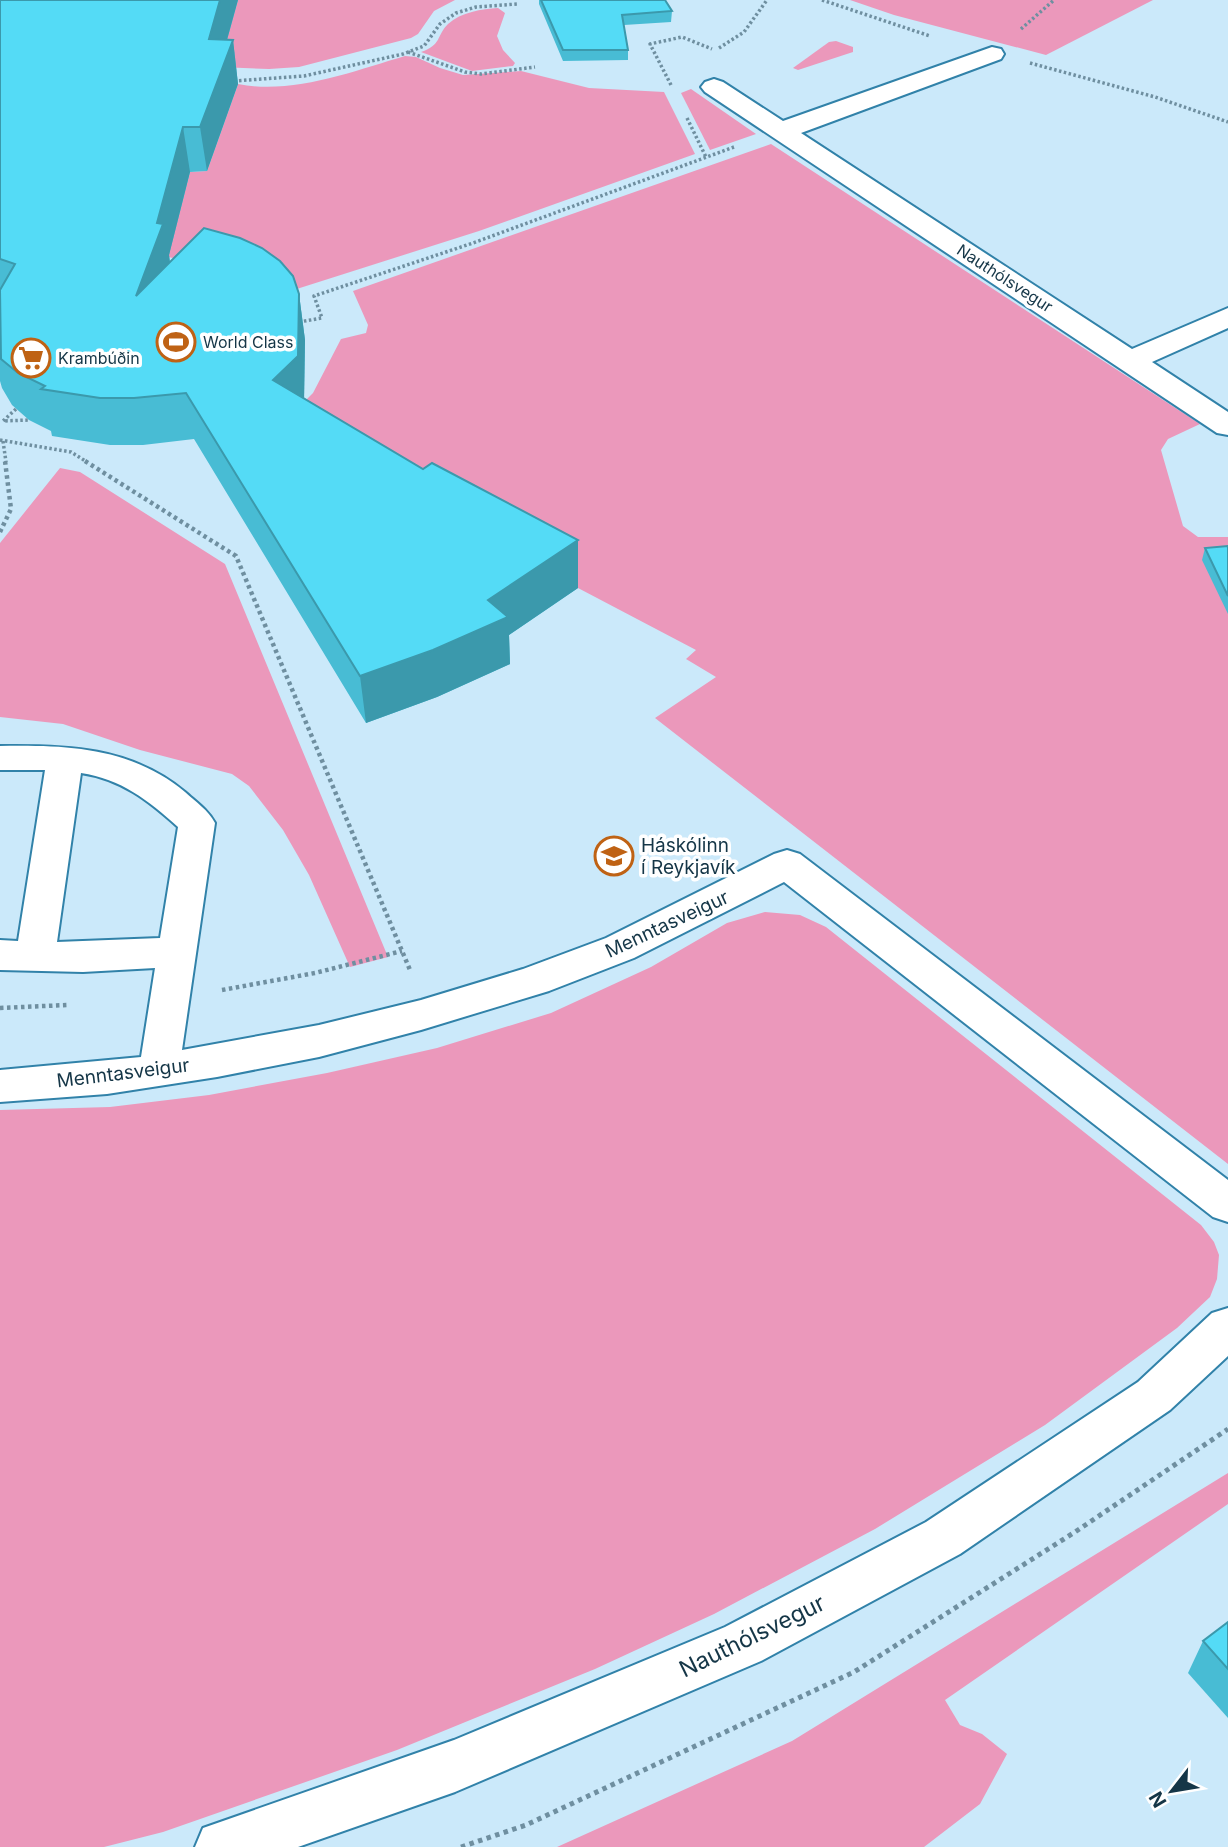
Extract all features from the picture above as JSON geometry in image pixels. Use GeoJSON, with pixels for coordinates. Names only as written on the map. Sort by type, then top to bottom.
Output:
{"type":"FeatureCollection","features":[{"type":"Feature","properties":{"kind":"street"},"geometry":{"type":"LineString","coordinates":[[781,131],[992,54]]}},
{"type":"Feature","properties":{"kind":"street","name":"Nauthólsvegur"},"geometry":{"type":"LineString","coordinates":[[714,87],[1228,426]]}},
{"type":"Feature","properties":{"kind":"street"},"geometry":{"type":"LineString","coordinates":[[1130,360],[1228,317]]}},
{"type":"Feature","properties":{"kind":"street"},"geometry":{"type":"LineString","coordinates":[[0,758],[65,758],[119,769],[150,783],[197,823],[159,1070]]}},
{"type":"Feature","properties":{"kind":"street"},"geometry":{"type":"LineString","coordinates":[[65,758],[18,956],[82,957],[179,952]]}},
{"type":"Feature","properties":{"kind":"street","name":"Menntasveigur"},"geometry":{"type":"LineString","coordinates":[[0,1086],[107,1078],[159,1070],[319,1041],[428,1013],[535,980],[620,948],[788,864],[1228,1204]]}},
{"type":"Feature","properties":{"kind":"street","name":"Nauthólsvegur"},"geometry":{"type":"LineString","coordinates":[[222,1847],[455,1766],[743,1644],[943,1538],[1154,1396],[1228,1327]]}},
{"type":"Feature","properties":{"kind":"path"},"geometry":{"type":"LineString","coordinates":[[727,55],[716,50],[744,32],[767,0]]}},
{"type":"Feature","properties":{"kind":"path"},"geometry":{"type":"LineString","coordinates":[[229,81],[267,83],[310,77],[407,52],[428,43],[441,23],[455,14],[478,6],[517,4]]}},
{"type":"Feature","properties":{"kind":"path"},"geometry":{"type":"LineString","coordinates":[[407,52],[423,55],[465,72],[481,74],[535,67]]}},
{"type":"Feature","properties":{"kind":"path"},"geometry":{"type":"LineString","coordinates":[[299,322],[322,318],[314,296],[473,243],[781,131]]}},
{"type":"Feature","properties":{"kind":"path"},"geometry":{"type":"LineString","coordinates":[[1,421],[16,409]]}},
{"type":"Feature","properties":{"kind":"path"},"geometry":{"type":"LineString","coordinates":[[1,421],[29,420]]}},
{"type":"Feature","properties":{"kind":"path"},"geometry":{"type":"LineString","coordinates":[[0,532],[11,509],[2,440],[71,452],[236,556],[428,1013]]}},
{"type":"Feature","properties":{"kind":"path"},"geometry":{"type":"LineString","coordinates":[[461,1847],[526,1825],[853,1672],[1074,1532],[1228,1429]]}},
{"type":"Feature","properties":{"kind":"shaded area"},"geometry":{"type":"Polygon","coordinates":[[[238,0],[455,0],[434,11],[418,34],[411,38],[299,67],[219,67],[238,0]]]}},
{"type":"Feature","properties":{"kind":"shaded area"},"geometry":{"type":"Polygon","coordinates":[[[850,0],[1153,0],[1046,55],[894,15],[850,0]]]}},
{"type":"Feature","properties":{"kind":"shaded area"},"geometry":{"type":"Polygon","coordinates":[[[498,8],[505,13],[497,36],[503,50],[515,63],[513,66],[472,71],[421,52],[436,43],[444,28],[459,17],[479,10],[498,8]]]}},
{"type":"Feature","properties":{"kind":"shaded area"},"geometry":{"type":"Polygon","coordinates":[[[836,41],[853,47],[853,52],[798,70],[793,68],[829,42],[836,41]]]}},
{"type":"Feature","properties":{"kind":"shaded area"},"geometry":{"type":"Polygon","coordinates":[[[405,56],[416,57],[463,75],[521,71],[589,88],[664,92],[695,154],[479,231],[281,294],[230,270],[168,257],[190,172],[207,171],[238,84],[259,87],[301,84],[405,56]]]}},
{"type":"Feature","properties":{"kind":"shaded area"},"geometry":{"type":"Polygon","coordinates":[[[691,89],[756,134],[710,150],[681,93],[691,89]]]}},
{"type":"Feature","properties":{"kind":"shaded area"},"geometry":{"type":"Polygon","coordinates":[[[771,144],[1200,424],[1168,439],[1161,450],[1183,526],[1198,537],[1228,537],[1228,1164],[655,718],[716,677],[686,659],[696,650],[578,588],[296,410],[313,393],[341,339],[366,333],[368,325],[353,291],[771,144]]]}},
{"type":"Feature","properties":{"kind":"shaded area"},"geometry":{"type":"Polygon","coordinates":[[[60,468],[80,472],[225,564],[388,957],[350,967],[309,875],[283,830],[249,786],[232,774],[140,750],[63,724],[0,717],[0,543],[60,468]]]}},
{"type":"Feature","properties":{"kind":"shaded area"},"geometry":{"type":"Polygon","coordinates":[[[765,912],[800,915],[826,927],[1201,1225],[1214,1242],[1219,1255],[1217,1279],[1210,1297],[1177,1328],[1045,1425],[875,1529],[714,1614],[595,1669],[397,1750],[163,1832],[104,1847],[0,1847],[0,1110],[110,1107],[209,1095],[327,1073],[437,1048],[551,1013],[651,967],[727,923],[765,912]]]}},
{"type":"Feature","properties":{"kind":"shaded area"},"geometry":{"type":"Polygon","coordinates":[[[1228,1473],[1228,1504],[945,1700],[960,1725],[982,1734],[1007,1754],[980,1804],[924,1847],[557,1847],[792,1741],[1228,1473]]]}},
{"type":"Feature","properties":{"kind":"building"},"geometry":{"type":"Polygon","coordinates":[[[0,0],[220,0],[209,39],[233,40],[200,127],[183,127],[157,223],[163,224],[136,296],[204,228],[240,238],[262,248],[280,261],[293,276],[299,294],[298,356],[273,380],[423,469],[432,463],[578,540],[488,600],[508,617],[433,650],[360,676],[186,393],[100,398],[41,389],[45,386],[18,373],[1,359],[0,290],[15,264],[0,259],[0,0]]]}},
{"type":"Feature","properties":{"kind":"building"},"geometry":{"type":"Polygon","coordinates":[[[541,0],[665,0],[672,11],[622,15],[628,50],[563,50],[541,0]]]}},
{"type":"Feature","properties":{"kind":"building"},"geometry":{"type":"Polygon","coordinates":[[[1228,546],[1228,596],[1205,548],[1228,546]]]}},
{"type":"Feature","properties":{"kind":"building"},"geometry":{"type":"Polygon","coordinates":[[[1228,1622],[1228,1669],[1203,1641],[1228,1622]]]}},
{"type":"Feature","properties":{"kind":"place","name":"World Class"},"geometry":{"type":"Point","coordinates":[176,342]}},
{"type":"Feature","properties":{"kind":"place","name":"Krambúðin"},"geometry":{"type":"Point","coordinates":[31,358]}},
{"type":"Feature","properties":{"kind":"place","name":"Háskólinn í Reykjavík"},"geometry":{"type":"Point","coordinates":[614,856]}}]}
